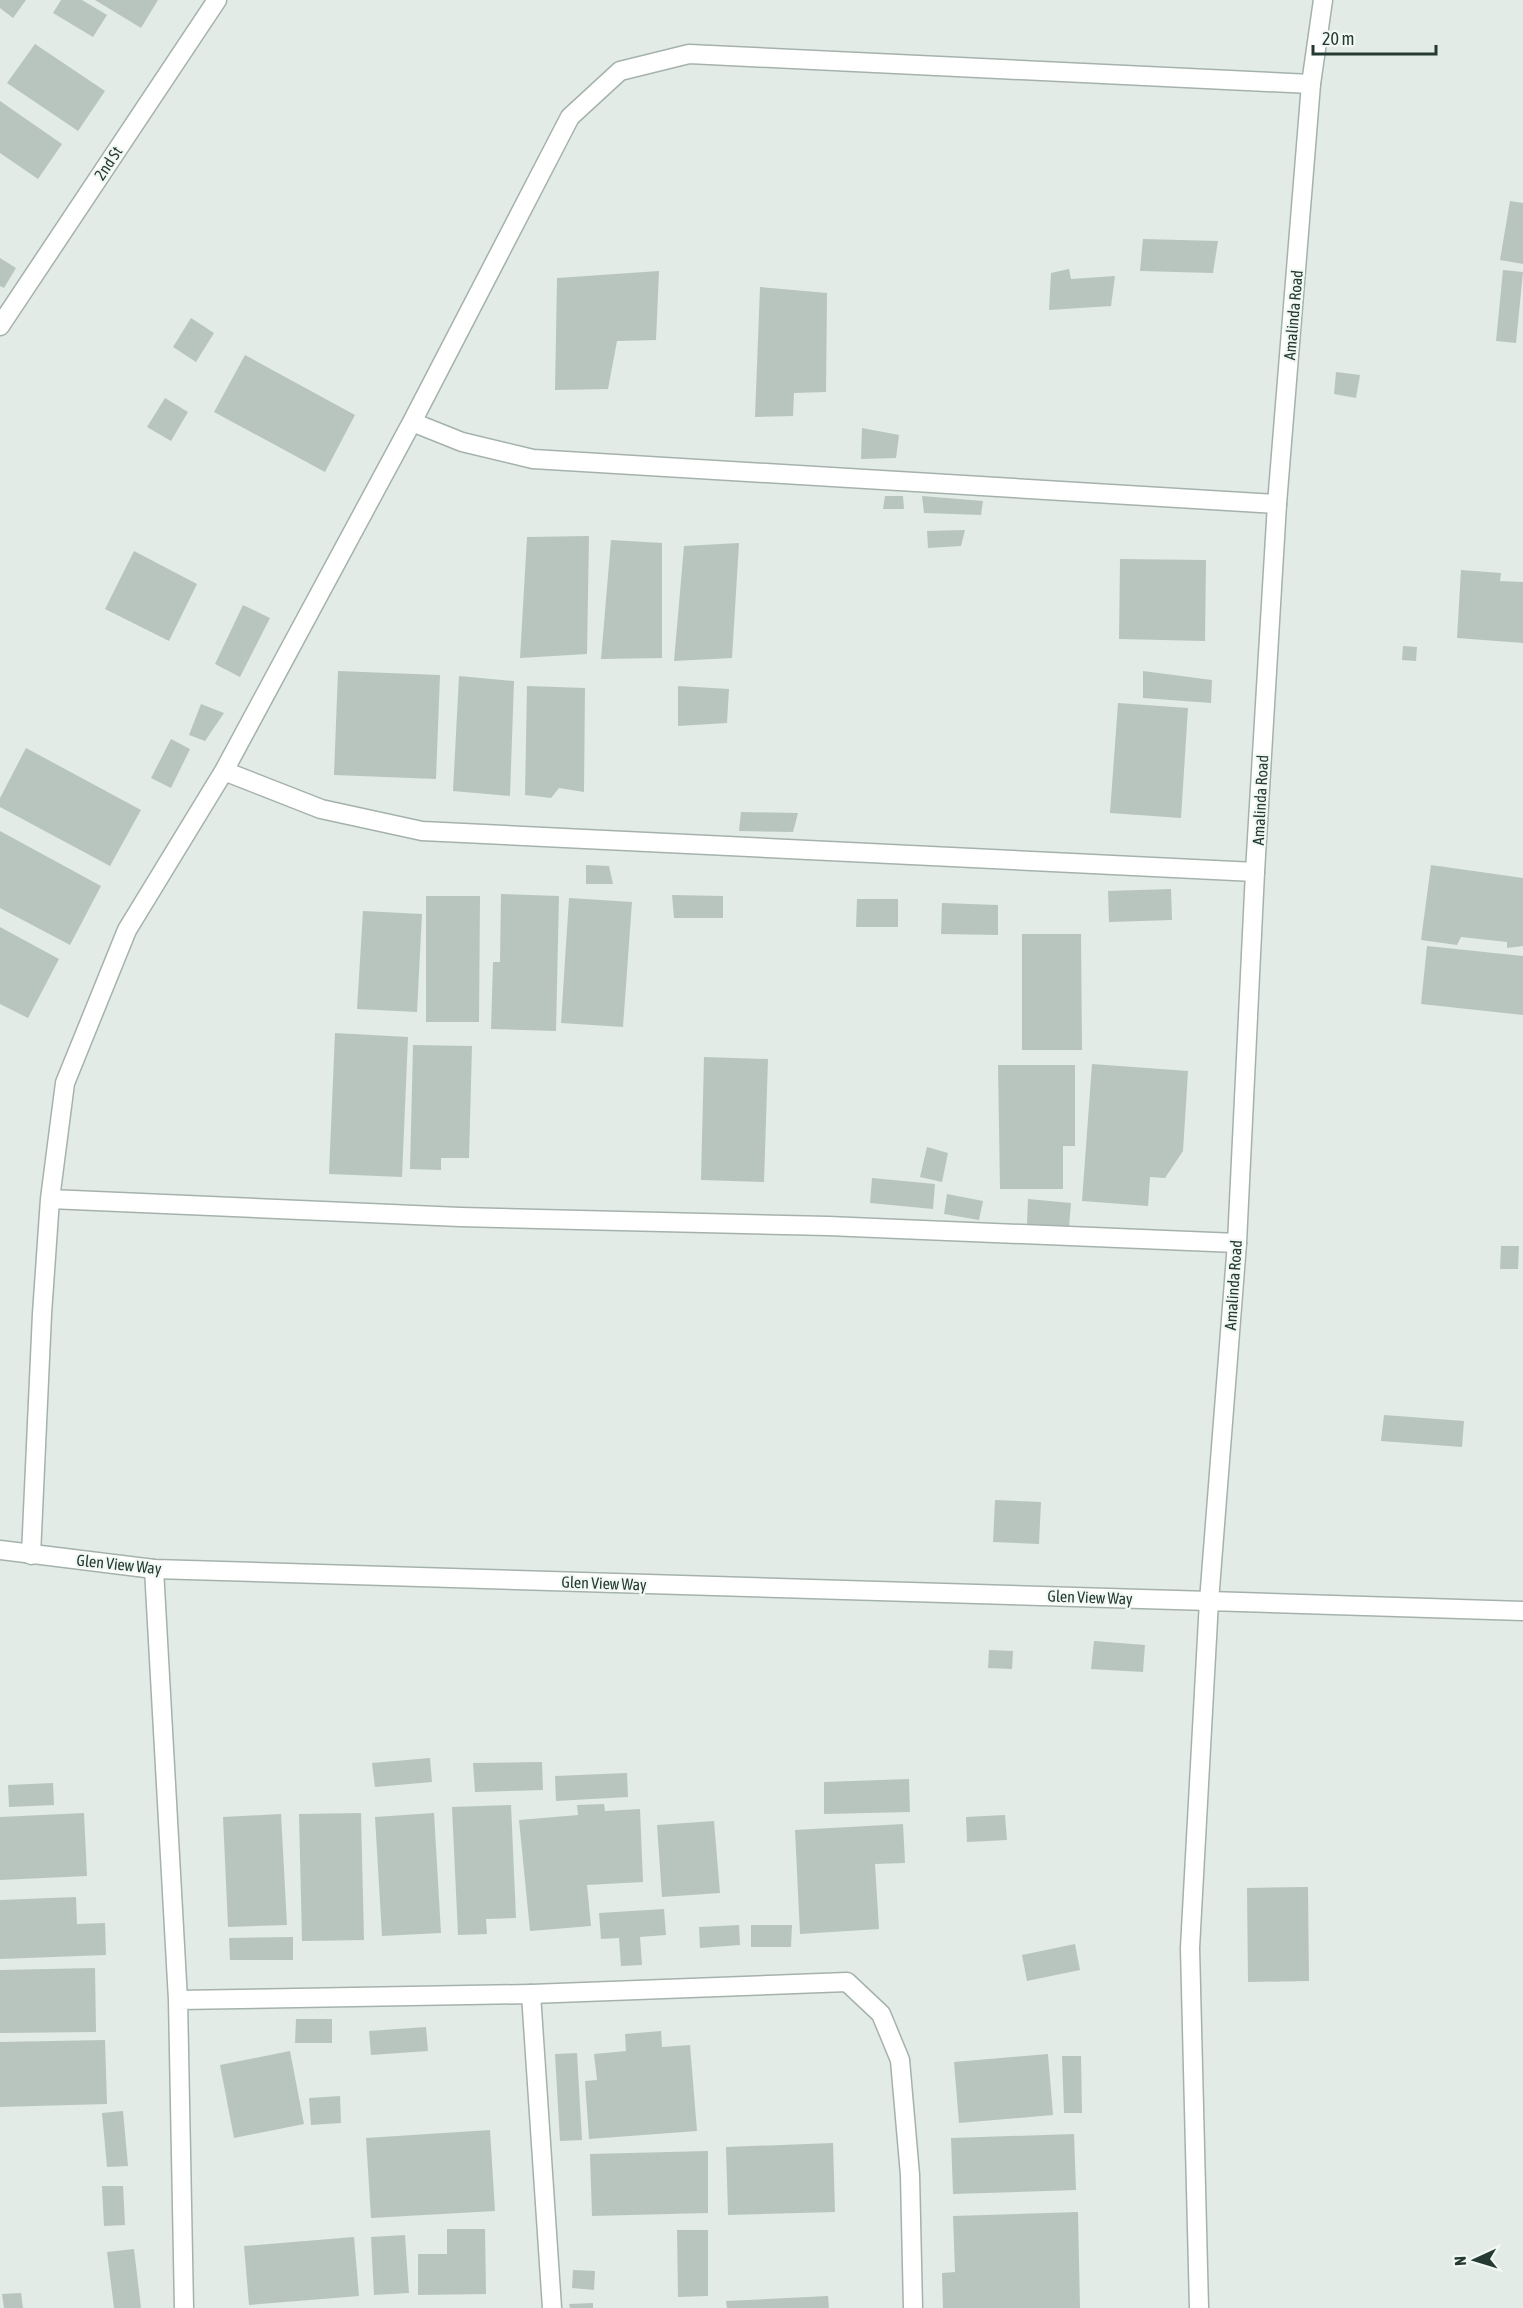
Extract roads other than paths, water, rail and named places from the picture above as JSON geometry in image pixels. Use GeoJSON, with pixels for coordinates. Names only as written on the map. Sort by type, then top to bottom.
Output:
{"type":"FeatureCollection","features":[{"type":"Feature","properties":{"kind":"street","name":"2nd St"},"geometry":{"type":"LineString","coordinates":[[0,326],[217,0]]}},
{"type":"Feature","properties":{"kind":"street","name":"Amalinda Road"},"geometry":{"type":"LineString","coordinates":[[1199,2308],[1190,1948],[1209,1601],[1236,1243],[1277,504],[1311,84],[1323,0]]}},
{"type":"Feature","properties":{"kind":"street"},"geometry":{"type":"LineString","coordinates":[[32,1555],[50,1199],[65,1083],[127,930],[224,771],[412,422],[570,117],[620,71],[689,54],[1311,84]]}},
{"type":"Feature","properties":{"kind":"street"},"geometry":{"type":"LineString","coordinates":[[412,422],[462,442],[533,459],[1277,504]]}},
{"type":"Feature","properties":{"kind":"street"},"geometry":{"type":"LineString","coordinates":[[224,771],[321,809],[422,831],[1255,872]]}},
{"type":"Feature","properties":{"kind":"street"},"geometry":{"type":"LineString","coordinates":[[50,1199],[460,1217],[828,1226],[1236,1243]]}},
{"type":"Feature","properties":{"kind":"street","name":"Glen View Way"},"geometry":{"type":"LineString","coordinates":[[0,1550],[154,1569],[1523,1611]]}},
{"type":"Feature","properties":{"kind":"street"},"geometry":{"type":"LineString","coordinates":[[154,1569],[178,2000],[184,2308]]}},
{"type":"Feature","properties":{"kind":"street"},"geometry":{"type":"LineString","coordinates":[[178,2000],[531,1994],[847,1982],[881,2014],[900,2060],[910,2175],[913,2308]]}},
{"type":"Feature","properties":{"kind":"street"},"geometry":{"type":"LineString","coordinates":[[531,1994],[552,2308]]}}]}
